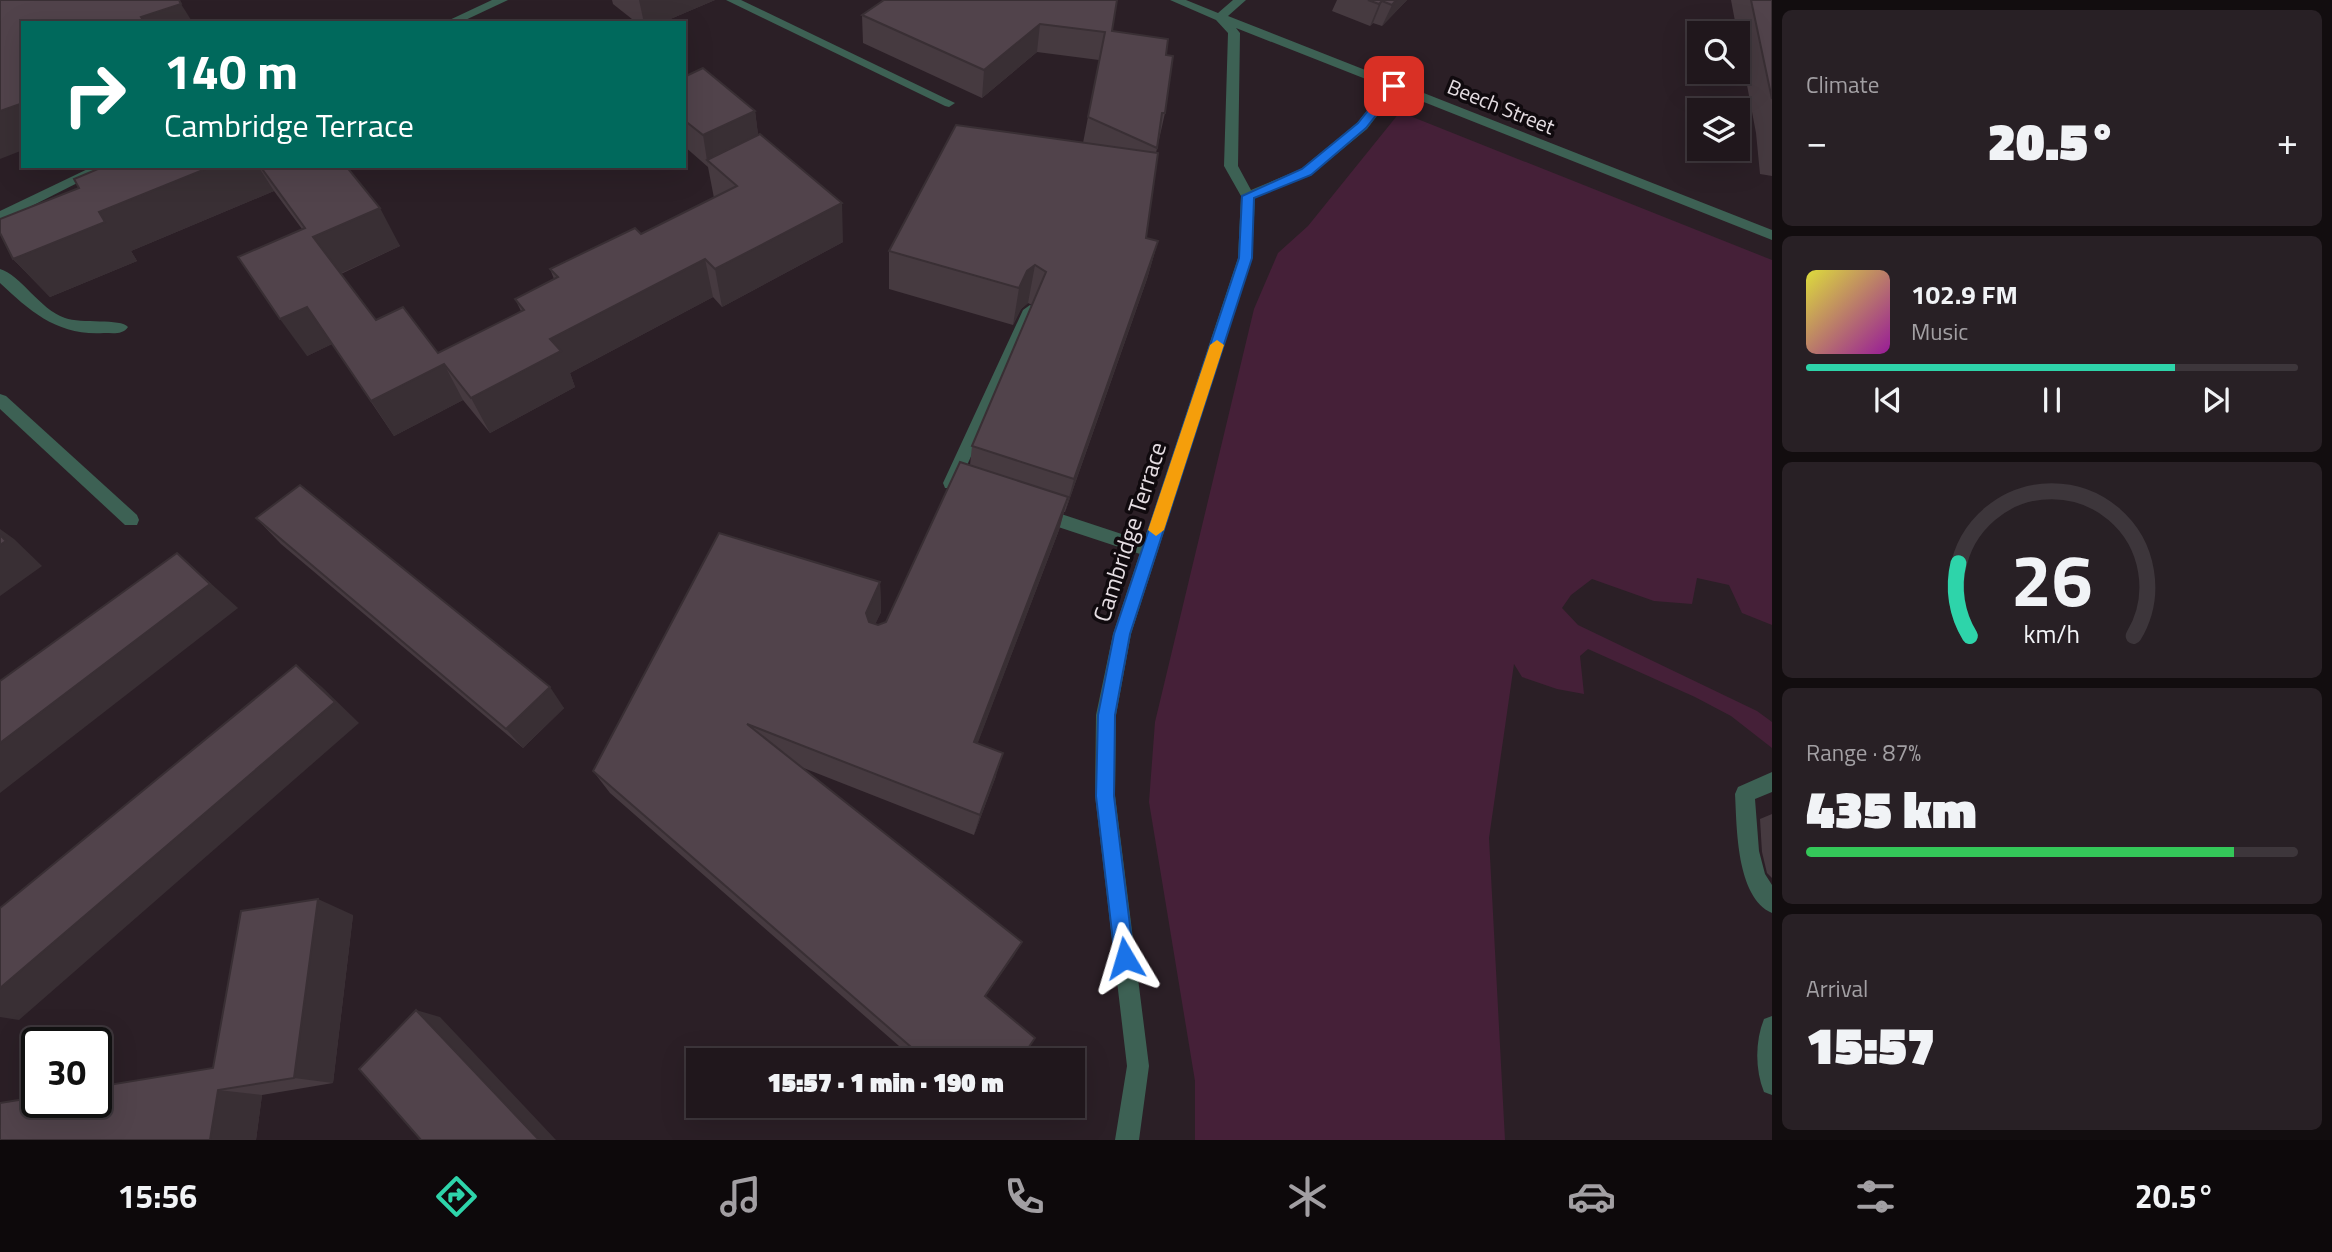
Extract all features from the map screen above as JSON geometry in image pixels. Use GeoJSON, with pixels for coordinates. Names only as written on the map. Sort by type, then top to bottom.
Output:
{"type":"FeatureCollection","features":[{"type":"Feature","properties":{"kind":"street"},"geometry":{"type":"LineString","coordinates":[[454,21],[502,0]]}},
{"type":"Feature","properties":{"kind":"street"},"geometry":{"type":"LineString","coordinates":[[732,0],[949,103]]}},
{"type":"Feature","properties":{"kind":"street","name":"Beech Street"},"geometry":{"type":"LineString","coordinates":[[1176,0],[1772,235]]}},
{"type":"Feature","properties":{"kind":"street"},"geometry":{"type":"LineString","coordinates":[[1240,0],[1220,18],[1234,33],[1231,166],[1248,196],[1306,172],[1362,126],[1394,86]]}},
{"type":"Feature","properties":{"kind":"street"},"geometry":{"type":"LineString","coordinates":[[0,217],[101,168]]}},
{"type":"Feature","properties":{"kind":"street","name":"Cambridge Terrace"},"geometry":{"type":"LineString","coordinates":[[1126,1140],[1138,1066],[1105,796],[1106,715],[1122,634],[1245,258],[1248,196]]}},
{"type":"Feature","properties":{"kind":"street"},"geometry":{"type":"LineString","coordinates":[[0,274],[46,318],[82,328],[121,327]]}},
{"type":"Feature","properties":{"kind":"street"},"geometry":{"type":"LineString","coordinates":[[953,489],[1030,310]]}},
{"type":"Feature","properties":{"kind":"street"},"geometry":{"type":"LineString","coordinates":[[0,400],[131,520]]}},
{"type":"Feature","properties":{"kind":"street"},"geometry":{"type":"LineString","coordinates":[[1027,509],[1149,550]]}},
{"type":"Feature","properties":{"kind":"street"},"geometry":{"type":"LineString","coordinates":[[1772,782],[1745,794],[1751,869],[1761,891],[1772,902]]}},
{"type":"Feature","properties":{"kind":"street"},"geometry":{"type":"LineString","coordinates":[[1772,1027],[1768,1049],[1772,1084]]}},
{"type":"Feature","properties":{"kind":"shaded area"},"geometry":{"type":"Polygon","coordinates":[[[1400,112],[1772,260],[1772,625],[1742,613],[1729,585],[1697,578],[1692,604],[1654,601],[1592,579],[1571,595],[1562,608],[1578,625],[1757,711],[1772,722],[1772,748],[1731,716],[1588,649],[1580,656],[1584,694],[1557,689],[1522,677],[1514,664],[1489,838],[1505,1140],[1195,1140],[1195,1081],[1149,802],[1155,722],[1254,309],[1278,253],[1308,226],[1400,112]]]}},
{"type":"Feature","properties":{"kind":"building"},"geometry":{"type":"Polygon","coordinates":[[[0,0],[179,0],[181,4],[141,17],[144,21],[21,21],[21,104],[0,111],[0,0]]]}},
{"type":"Feature","properties":{"kind":"building"},"geometry":{"type":"Polygon","coordinates":[[[884,0],[1117,0],[1112,31],[1168,39],[1166,55],[1173,56],[1157,148],[1088,117],[1105,32],[1040,24],[984,70],[862,15],[884,0]]]}},
{"type":"Feature","properties":{"kind":"building"},"geometry":{"type":"Polygon","coordinates":[[[1368,0],[1396,0],[1392,5],[1368,0]]]}},
{"type":"Feature","properties":{"kind":"building"},"geometry":{"type":"Polygon","coordinates":[[[1751,0],[1772,0],[1772,99],[1751,0]]]}},
{"type":"Feature","properties":{"kind":"building"},"geometry":{"type":"Polygon","coordinates":[[[703,68],[755,111],[703,135],[686,122],[686,76],[703,68]]]}},
{"type":"Feature","properties":{"kind":"building"},"geometry":{"type":"Polygon","coordinates":[[[956,125],[1158,153],[1146,238],[1158,241],[1074,479],[972,446],[1046,272],[1035,265],[1027,271],[1019,288],[889,251],[956,125]]]}},
{"type":"Feature","properties":{"kind":"building"},"geometry":{"type":"Polygon","coordinates":[[[760,134],[842,203],[715,269],[705,259],[550,339],[561,351],[471,398],[444,364],[371,401],[307,307],[280,319],[238,257],[305,228],[261,168],[348,168],[380,208],[313,237],[376,320],[403,307],[438,353],[524,310],[515,299],[558,277],[550,269],[635,228],[641,234],[737,186],[707,160],[760,134]]]}},
{"type":"Feature","properties":{"kind":"building"},"geometry":{"type":"Polygon","coordinates":[[[100,168],[208,168],[99,212],[105,222],[13,259],[0,233],[0,219],[79,188],[74,179],[100,168]]]}},
{"type":"Feature","properties":{"kind":"building"},"geometry":{"type":"Polygon","coordinates":[[[960,462],[1068,497],[974,742],[1003,753],[980,815],[747,724],[1022,942],[985,996],[1035,1038],[1028,1048],[912,1048],[593,771],[719,533],[880,582],[866,613],[869,622],[878,625],[886,622],[960,462]]]}},
{"type":"Feature","properties":{"kind":"building"},"geometry":{"type":"Polygon","coordinates":[[[300,485],[550,687],[506,729],[256,518],[300,485]]]}},
{"type":"Feature","properties":{"kind":"building"},"geometry":{"type":"Polygon","coordinates":[[[177,553],[210,584],[0,743],[0,681],[177,553]]]}},
{"type":"Feature","properties":{"kind":"building"},"geometry":{"type":"Polygon","coordinates":[[[296,665],[335,702],[0,988],[0,908],[296,665]]]}},
{"type":"Feature","properties":{"kind":"building"},"geometry":{"type":"Polygon","coordinates":[[[318,899],[294,1078],[218,1090],[210,1140],[0,1140],[0,1103],[21,1100],[21,1118],[112,1118],[112,1084],[213,1068],[241,911],[318,899]]]}},
{"type":"Feature","properties":{"kind":"building"},"geometry":{"type":"Polygon","coordinates":[[[416,1010],[539,1140],[421,1140],[359,1069],[416,1010]]]}},
{"type":"Feature","properties":{"kind":"slow traffic"},"geometry":{"type":"LineString","coordinates":[[1156,530],[1217,345]]}},
{"type":"Feature","properties":{"kind":"route"},"geometry":{"type":"LineString","coordinates":[[1125,958],[1105,796],[1106,715],[1122,634],[1245,258],[1248,196],[1306,172],[1362,126],[1394,86]]}}]}
